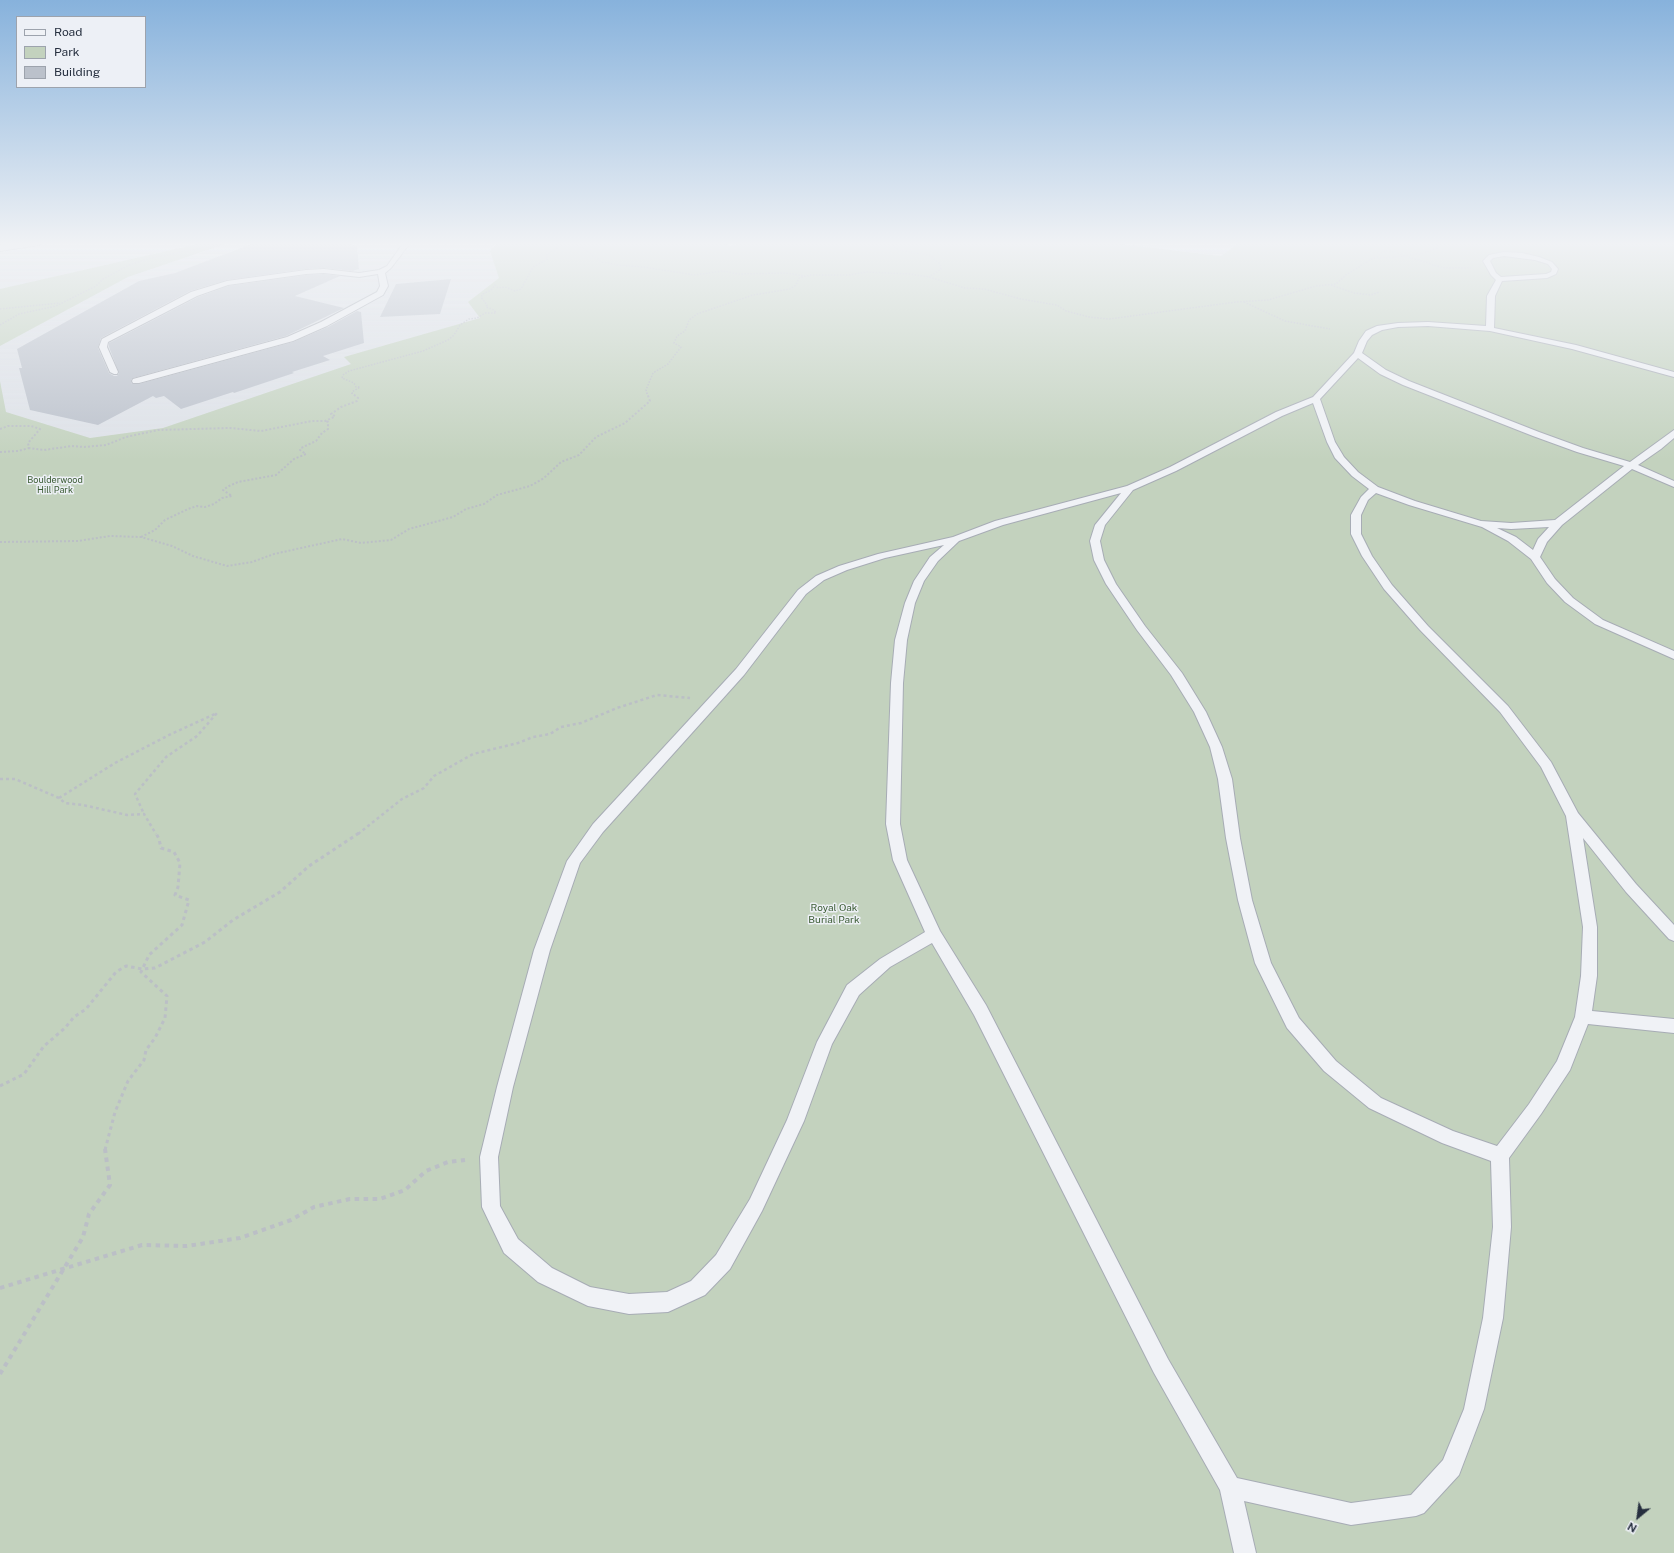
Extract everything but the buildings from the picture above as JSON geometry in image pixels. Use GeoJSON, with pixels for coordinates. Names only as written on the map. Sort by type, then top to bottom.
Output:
{"type":"FeatureCollection","features":[{"type":"Feature","properties":{"kind":"lane"},"geometry":{"type":"LineString","coordinates":[[114,372],[103,347],[105,341],[155,314]]}},
{"type":"Feature","properties":{"kind":"lane"},"geometry":{"type":"LineString","coordinates":[[136,381],[290,339],[341,314]]}},
{"type":"Feature","properties":{"kind":"lane"},"geometry":{"type":"LineString","coordinates":[[1490,314],[1490,329]]}},
{"type":"Feature","properties":{"kind":"lane"},"geometry":{"type":"LineString","coordinates":[[934,934],[885,963],[853,990],[825,1042],[794,1121],[756,1205],[723,1262],[698,1288],[668,1302],[629,1304],[588,1296],[545,1275],[511,1246],[491,1207],[489,1157],[505,1087],[542,950],[574,861],[598,828],[712,704],[771,633],[802,592],[820,578],[844,568],[882,556],[956,539],[999,523],[1130,488],[1173,469],[1279,414],[1316,399],[1358,354],[1363,341],[1369,333],[1380,328],[1398,325],[1428,324],[1490,329],[1573,347],[1674,375]]}},
{"type":"Feature","properties":{"kind":"lane"},"geometry":{"type":"LineString","coordinates":[[1358,354],[1383,372],[1406,383],[1573,447],[1631,465],[1674,484]]}},
{"type":"Feature","properties":{"kind":"lane"},"geometry":{"type":"LineString","coordinates":[[1316,399],[1331,442],[1340,458],[1355,474],[1375,489],[1412,503],[1480,524],[1512,539],[1535,557],[1551,581],[1569,600],[1599,622],[1674,655]]}},
{"type":"Feature","properties":{"kind":"lane"},"geometry":{"type":"LineString","coordinates":[[1535,557],[1542,541],[1558,523],[1631,465],[1658,448],[1674,433]]}},
{"type":"Feature","properties":{"kind":"lane"},"geometry":{"type":"LineString","coordinates":[[1130,488],[1100,524],[1096,541],[1099,560],[1111,584],[1141,628],[1176,673],[1200,712],[1216,747],[1225,779],[1233,838],[1245,900],[1263,963],[1293,1022],[1330,1066],[1375,1103],[1448,1137],[1500,1156]]}},
{"type":"Feature","properties":{"kind":"lane"},"geometry":{"type":"LineString","coordinates":[[1375,489],[1364,499],[1356,515],[1356,534],[1367,556],[1388,587],[1424,628],[1504,708],[1546,765],[1573,816],[1631,888],[1674,934]]}},
{"type":"Feature","properties":{"kind":"lane"},"geometry":{"type":"LineString","coordinates":[[1480,524],[1512,526],[1558,523]]}},
{"type":"Feature","properties":{"kind":"lane"},"geometry":{"type":"LineString","coordinates":[[956,539],[934,559],[919,581],[910,603],[901,640],[897,683],[893,824],[900,860],[934,934],[980,1010],[1161,1366],[1230,1487],[1245,1553]]}},
{"type":"Feature","properties":{"kind":"lane"},"geometry":{"type":"LineString","coordinates":[[1230,1487],[1351,1514],[1416,1505],[1450,1467],[1474,1409],[1493,1318],[1502,1227],[1500,1156],[1535,1109],[1564,1065],[1583,1017],[1589,976],[1590,927],[1573,816]]}},
{"type":"Feature","properties":{"kind":"lane"},"geometry":{"type":"LineString","coordinates":[[1583,1017],[1674,1026]]}},
{"type":"Feature","properties":{"kind":"path"},"geometry":{"type":"LineString","coordinates":[[0,325],[17,314]]}},
{"type":"Feature","properties":{"kind":"path"},"geometry":{"type":"LineString","coordinates":[[0,452],[18,451],[29,448],[44,450],[72,446],[84,447],[106,445],[126,437],[158,430],[230,428],[260,431],[312,421],[325,421],[334,418],[335,416],[332,414],[341,407],[358,401],[358,398],[352,394],[352,392],[360,387],[356,387],[354,383],[342,378],[343,375],[349,371],[423,352],[448,340],[454,335],[460,325],[469,319],[477,318],[483,314]]}},
{"type":"Feature","properties":{"kind":"path"},"geometry":{"type":"LineString","coordinates":[[0,542],[78,541],[110,536],[141,537],[172,546],[193,556],[227,566],[252,562],[274,554],[342,539],[361,543],[391,540],[409,529],[453,517],[466,509],[484,504],[497,495],[530,486],[544,478],[561,462],[579,455],[596,437],[625,423],[650,401],[646,390],[653,373],[668,364],[681,347],[674,343],[677,336],[685,331],[689,320],[696,314]]}},
{"type":"Feature","properties":{"kind":"path"},"geometry":{"type":"LineString","coordinates":[[1080,314],[1109,319],[1145,314]]}},
{"type":"Feature","properties":{"kind":"path"},"geometry":{"type":"LineString","coordinates":[[1271,314],[1285,321],[1330,329]]}},
{"type":"Feature","properties":{"kind":"path"},"geometry":{"type":"LineString","coordinates":[[141,537],[155,530],[165,520],[188,509],[197,506],[205,507],[222,498],[232,496],[223,490],[229,486],[238,482],[276,475],[294,459],[306,454],[300,450],[301,448],[316,441],[328,429],[328,422],[325,421]]}},
{"type":"Feature","properties":{"kind":"path"},"geometry":{"type":"LineString","coordinates":[[0,428],[8,426],[31,426],[40,429],[28,443],[29,448]]}},
{"type":"Feature","properties":{"kind":"path"},"geometry":{"type":"LineString","coordinates":[[0,1086],[24,1074],[44,1046],[86,1009],[116,972],[126,966],[142,969],[155,968],[205,942],[233,920],[280,892],[309,866],[364,830],[402,799],[424,788],[434,776],[473,754],[518,743],[533,737],[550,734],[561,727],[581,723],[617,708],[658,695],[684,696],[712,704]]}},
{"type":"Feature","properties":{"kind":"path"},"geometry":{"type":"LineString","coordinates":[[0,1374],[83,1237],[89,1214],[110,1185],[106,1149],[115,1112],[128,1081],[144,1060],[146,1050],[155,1038],[165,1018],[167,996],[141,972],[149,955],[182,925],[189,900],[175,895],[178,886],[180,862],[174,852],[161,848],[159,839],[144,814],[135,794],[166,757],[197,736],[217,714],[171,734],[115,763],[59,798]]}},
{"type":"Feature","properties":{"kind":"path"},"geometry":{"type":"LineString","coordinates":[[0,779],[15,779],[59,798],[65,803],[127,815],[144,814]]}},
{"type":"Feature","properties":{"kind":"path"},"geometry":{"type":"LineString","coordinates":[[0,1288],[142,1245],[187,1246],[240,1238],[290,1220],[314,1207],[350,1199],[380,1199],[405,1190],[426,1171],[448,1162],[489,1157]]}},
{"type":"Feature","properties":{"kind":"green space"},"geometry":{"type":"Polygon","coordinates":[[[0,314],[58,314],[0,346],[0,314]]]}},
{"type":"Feature","properties":{"kind":"green space","name":"Royal Oak Burial Park"},"geometry":{"type":"Polygon","coordinates":[[[477,314],[1674,314],[1674,1553],[0,1553],[0,381],[6,412],[90,438],[163,428],[351,364],[344,357],[480,318],[477,314]]]}},
{"type":"Feature","properties":{"kind":"park label","name":"Boulderwood Hill Park"},"geometry":{"type":"Point","coordinates":[55,486]}}]}
